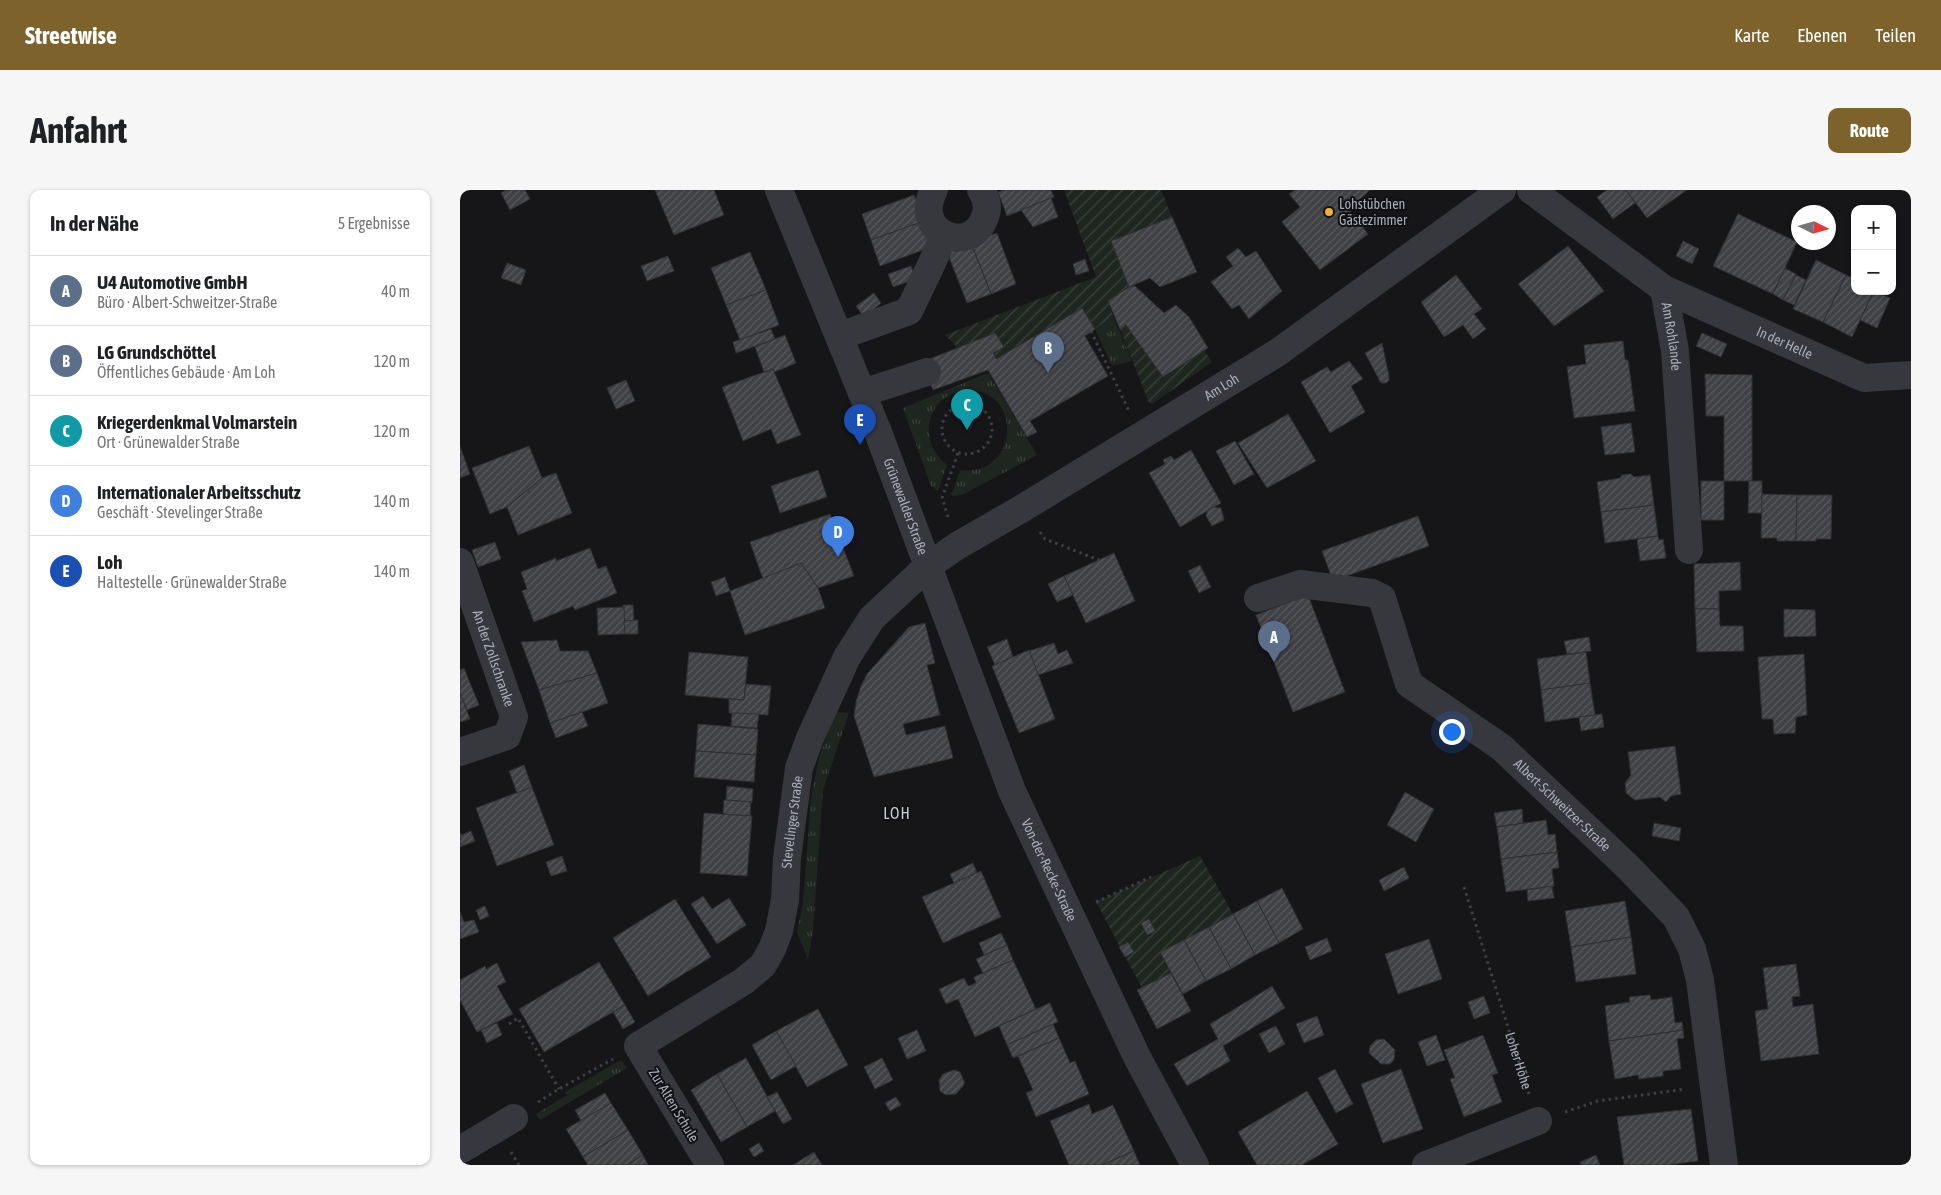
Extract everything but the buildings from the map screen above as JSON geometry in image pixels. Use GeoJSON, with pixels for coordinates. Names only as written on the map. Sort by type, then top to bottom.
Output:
{"type":"FeatureCollection","features":[{"type":"Feature","properties":{"kind":"street","name":"Grünewalder Straße"},"geometry":{"type":"LineString","coordinates":[[779,190],[840,336],[928,566]]}},
{"type":"Feature","properties":{"kind":"street"},"geometry":{"type":"LineString","coordinates":[[934,190],[929,200],[928,214],[933,226],[944,235],[954,238],[965,237],[975,232],[983,224],[987,213],[987,204],[981,190]]}},
{"type":"Feature","properties":{"kind":"street","name":"Am Loh"},"geometry":{"type":"LineString","coordinates":[[928,566],[957,546],[1023,508],[1277,353],[1502,190]]}},
{"type":"Feature","properties":{"kind":"street","name":"Am Rohlande"},"geometry":{"type":"LineString","coordinates":[[1531,190],[1664,289],[1675,351],[1689,550]]}},
{"type":"Feature","properties":{"kind":"street"},"geometry":{"type":"LineString","coordinates":[[840,336],[909,311],[944,235]]}},
{"type":"Feature","properties":{"kind":"street","name":"In der Helle"},"geometry":{"type":"LineString","coordinates":[[1664,289],[1864,378],[1911,375]]}},
{"type":"Feature","properties":{"kind":"street"},"geometry":{"type":"LineString","coordinates":[[862,394],[927,372]]}},
{"type":"Feature","properties":{"kind":"street","name":"An der Zollschranke"},"geometry":{"type":"LineString","coordinates":[[460,562],[514,717],[507,736],[460,752]]}},
{"type":"Feature","properties":{"kind":"street","name":"Von-der-Recke-Straße"},"geometry":{"type":"LineString","coordinates":[[928,566],[1012,791],[1137,1057],[1195,1165]]}},
{"type":"Feature","properties":{"kind":"street","name":"Stevelinger Straße"},"geometry":{"type":"LineString","coordinates":[[638,1046],[744,981],[763,965],[776,940],[784,908],[794,799],[799,768],[810,738],[847,657],[872,618],[928,566]]}},
{"type":"Feature","properties":{"kind":"street","name":"Albert-Schweitzer-Straße"},"geometry":{"type":"LineString","coordinates":[[1258,598],[1300,584],[1372,593],[1382,598],[1410,684],[1501,747],[1628,867],[1676,917],[1692,949],[1700,980],[1724,1165]]}},
{"type":"Feature","properties":{"kind":"street","name":"Zur Alten Schule"},"geometry":{"type":"LineString","coordinates":[[638,1046],[710,1165]]}},
{"type":"Feature","properties":{"kind":"street"},"geometry":{"type":"LineString","coordinates":[[460,1150],[514,1118]]}},
{"type":"Feature","properties":{"kind":"street"},"geometry":{"type":"LineString","coordinates":[[1426,1165],[1538,1121]]}},
{"type":"Feature","properties":{"kind":"path"},"geometry":{"type":"LineString","coordinates":[[1091,331],[1140,436]]}},
{"type":"Feature","properties":{"kind":"path"},"geometry":{"type":"LineString","coordinates":[[961,405],[977,406],[989,416],[993,431],[987,446],[973,454],[958,453],[946,443],[942,428],[945,420],[948,413],[961,405]]}},
{"type":"Feature","properties":{"kind":"path"},"geometry":{"type":"LineString","coordinates":[[957,546],[942,498],[958,453]]}},
{"type":"Feature","properties":{"kind":"path"},"geometry":{"type":"LineString","coordinates":[[1023,508],[1045,539],[1099,560]]}},
{"type":"Feature","properties":{"kind":"path"},"geometry":{"type":"LineString","coordinates":[[1070,914],[1151,877]]}},
{"type":"Feature","properties":{"kind":"path","name":"Loher Höhe"},"geometry":{"type":"LineString","coordinates":[[1464,887],[1538,1121]]}},
{"type":"Feature","properties":{"kind":"path"},"geometry":{"type":"LineString","coordinates":[[509,1024],[518,1018],[559,1089]]}},
{"type":"Feature","properties":{"kind":"path"},"geometry":{"type":"LineString","coordinates":[[514,1118],[559,1089],[638,1046]]}},
{"type":"Feature","properties":{"kind":"path"},"geometry":{"type":"LineString","coordinates":[[1538,1121],[1598,1101],[1714,1085]]}},
{"type":"Feature","properties":{"kind":"green space"},"geometry":{"type":"Polygon","coordinates":[[[1064,190],[1161,190],[1172,217],[1111,241],[1129,287],[1108,301],[1113,316],[1095,329],[1082,308],[996,359],[993,353],[1004,347],[995,333],[958,348],[945,335],[1096,277],[1064,190]]]}},
{"type":"Feature","properties":{"kind":"green space"},"geometry":{"type":"Polygon","coordinates":[[[1113,316],[1132,361],[1112,366],[1095,329],[1113,316]]]}},
{"type":"Feature","properties":{"kind":"green space"},"geometry":{"type":"Polygon","coordinates":[[[1126,325],[1163,377],[1204,350],[1212,362],[1152,404],[1149,403],[1120,329],[1126,325]]]}},
{"type":"Feature","properties":{"kind":"green space"},"geometry":{"type":"Polygon","coordinates":[[[988,373],[1037,455],[962,495],[951,496],[960,470],[980,469],[994,461],[1003,448],[1007,433],[1005,417],[998,403],[986,393],[968,390],[952,394],[938,404],[930,420],[929,436],[935,452],[947,465],[938,491],[931,486],[903,408],[988,373]]]}},
{"type":"Feature","properties":{"kind":"green space"},"geometry":{"type":"Polygon","coordinates":[[[836,712],[849,713],[823,790],[813,931],[808,959],[797,932],[803,903],[811,798],[819,757],[836,712]]]}},
{"type":"Feature","properties":{"kind":"green space"},"geometry":{"type":"Polygon","coordinates":[[[1200,856],[1233,914],[1160,952],[1171,973],[1142,988],[1096,902],[1200,856]]]}},
{"type":"Feature","properties":{"kind":"green space"},"geometry":{"type":"Polygon","coordinates":[[[621,1060],[627,1068],[540,1120],[536,1114],[567,1095],[565,1092],[621,1060]]]}},
{"type":"Feature","properties":{"kind":"place","name":"Lohstübchen Gästezimmer"},"geometry":{"type":"Point","coordinates":[1329,212]}},
{"type":"Feature","properties":{"kind":"place","name":"LG Grundschöttel"},"geometry":{"type":"Point","coordinates":[1048,373]}},
{"type":"Feature","properties":{"kind":"place","name":"Kriegerdenkmal Volmarstein"},"geometry":{"type":"Point","coordinates":[967,430]}},
{"type":"Feature","properties":{"kind":"place","name":"Loh"},"geometry":{"type":"Point","coordinates":[860,445]}},
{"type":"Feature","properties":{"kind":"place","name":"Internationaler Arbeitsschutz"},"geometry":{"type":"Point","coordinates":[838,557]}},
{"type":"Feature","properties":{"kind":"place","name":"U4 Automotive GmbH"},"geometry":{"type":"Point","coordinates":[1274,662]}},
{"type":"Feature","properties":{"kind":"district","name":"LOH"},"geometry":{"type":"Point","coordinates":[897,813]}}]}
